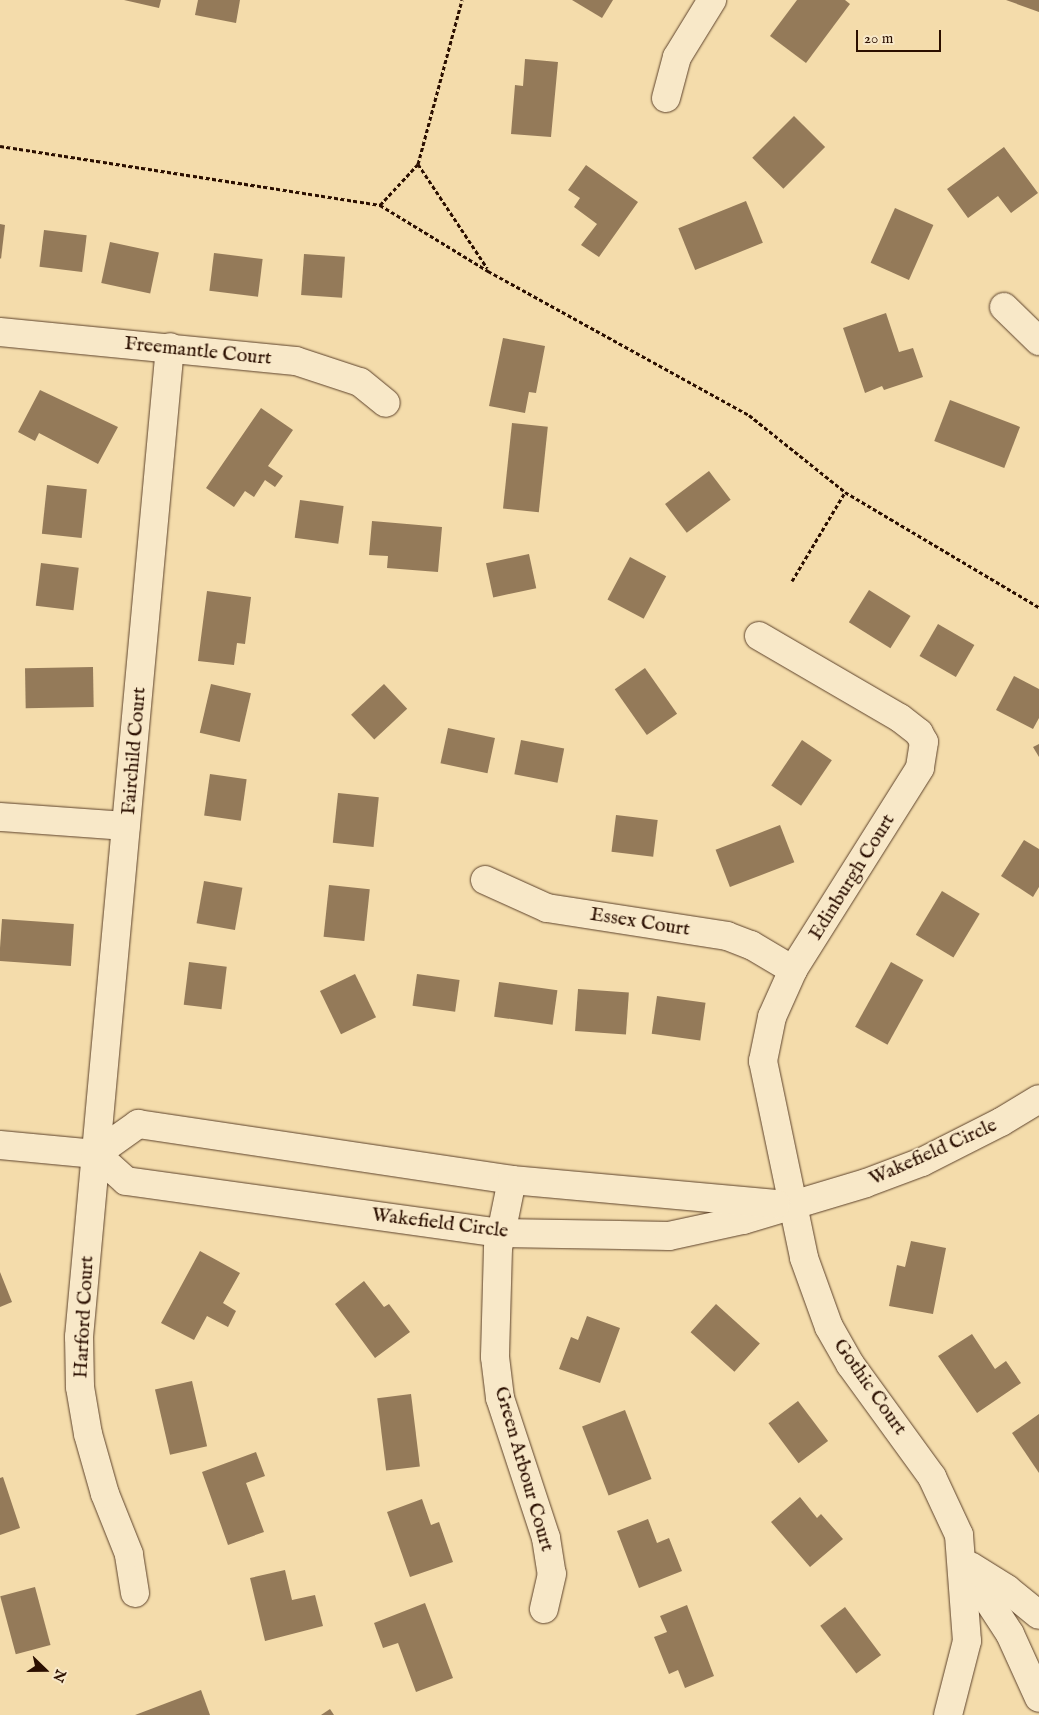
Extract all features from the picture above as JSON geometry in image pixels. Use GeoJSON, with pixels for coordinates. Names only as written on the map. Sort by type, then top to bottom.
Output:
{"type":"FeatureCollection","features":[{"type":"Feature","properties":{"kind":"street"},"geometry":{"type":"LineString","coordinates":[[666,98],[677,57],[712,0]]}},
{"type":"Feature","properties":{"kind":"street"},"geometry":{"type":"LineString","coordinates":[[1004,307],[1039,341]]}},
{"type":"Feature","properties":{"kind":"street","name":"Freemantle Court"},"geometry":{"type":"LineString","coordinates":[[0,332],[296,361],[360,382],[386,404]]}},
{"type":"Feature","properties":{"kind":"street","name":"Fairchild Court"},"geometry":{"type":"LineString","coordinates":[[96,1154],[170,348]]}},
{"type":"Feature","properties":{"kind":"street","name":"Edinburgh Court"},"geometry":{"type":"LineString","coordinates":[[759,636],[900,718],[919,733],[924,742],[920,768],[793,970],[772,1017],[763,1061],[793,1205]]}},
{"type":"Feature","properties":{"kind":"street"},"geometry":{"type":"LineString","coordinates":[[0,817],[126,826]]}},
{"type":"Feature","properties":{"kind":"street","name":"Essex Court"},"geometry":{"type":"LineString","coordinates":[[486,880],[547,908],[727,936],[751,945],[793,970]]}},
{"type":"Feature","properties":{"kind":"street","name":"Wakefield Circle"},"geometry":{"type":"LineString","coordinates":[[793,1205],[512,1180],[138,1124],[96,1154],[126,1181],[501,1233],[668,1236],[702,1230],[793,1205],[922,1162],[1001,1122],[1039,1099]]}},
{"type":"Feature","properties":{"kind":"street"},"geometry":{"type":"LineString","coordinates":[[0,1145],[96,1154]]}},
{"type":"Feature","properties":{"kind":"street","name":"Harford Court"},"geometry":{"type":"LineString","coordinates":[[96,1154],[79,1337],[80,1386],[88,1434],[105,1494],[129,1554],[136,1593]]}},
{"type":"Feature","properties":{"kind":"street","name":"Green Arbour Court"},"geometry":{"type":"LineString","coordinates":[[512,1180],[501,1233],[495,1292],[495,1357],[500,1398],[546,1538],[552,1574],[544,1609]]}},
{"type":"Feature","properties":{"kind":"street","name":"Gothic Court"},"geometry":{"type":"LineString","coordinates":[[793,1205],[804,1258],[829,1327],[850,1364],[932,1477],[959,1535],[963,1562],[967,1641],[948,1715]]}},
{"type":"Feature","properties":{"kind":"street"},"geometry":{"type":"LineString","coordinates":[[963,1562],[1007,1589],[1039,1615]]}},
{"type":"Feature","properties":{"kind":"street"},"geometry":{"type":"LineString","coordinates":[[963,1562],[1010,1634],[1039,1698]]}},
{"type":"Feature","properties":{"kind":"path"},"geometry":{"type":"LineString","coordinates":[[380,206],[418,164],[462,0]]}},
{"type":"Feature","properties":{"kind":"path"},"geometry":{"type":"LineString","coordinates":[[0,146],[380,206],[488,271],[749,415],[845,492],[1039,607]]}},
{"type":"Feature","properties":{"kind":"path"},"geometry":{"type":"LineString","coordinates":[[418,164],[488,271]]}},
{"type":"Feature","properties":{"kind":"path"},"geometry":{"type":"LineString","coordinates":[[792,580],[845,492]]}},
{"type":"Feature","properties":{"kind":"building"},"geometry":{"type":"Polygon","coordinates":[[[124,0],[161,0],[159,8],[124,0]]]}},
{"type":"Feature","properties":{"kind":"building"},"geometry":{"type":"Polygon","coordinates":[[[198,0],[240,0],[236,23],[195,15],[198,0]]]}},
{"type":"Feature","properties":{"kind":"building"},"geometry":{"type":"Polygon","coordinates":[[[572,0],[613,0],[602,18],[572,0]]]}},
{"type":"Feature","properties":{"kind":"building"},"geometry":{"type":"Polygon","coordinates":[[[797,0],[845,0],[850,4],[806,63],[770,36],[797,0]]]}},
{"type":"Feature","properties":{"kind":"building"},"geometry":{"type":"Polygon","coordinates":[[[1006,0],[1039,0],[1039,12],[1006,0]]]}},
{"type":"Feature","properties":{"kind":"building"},"geometry":{"type":"Polygon","coordinates":[[[525,59],[558,62],[551,137],[511,134],[515,85],[523,86],[525,59]]]}},
{"type":"Feature","properties":{"kind":"building"},"geometry":{"type":"Polygon","coordinates":[[[794,116],[825,147],[783,189],[752,158],[794,116]]]}},
{"type":"Feature","properties":{"kind":"building"},"geometry":{"type":"Polygon","coordinates":[[[1004,147],[1038,193],[1011,213],[998,196],[968,218],[947,189],[1004,147]]]}},
{"type":"Feature","properties":{"kind":"building"},"geometry":{"type":"Polygon","coordinates":[[[586,165],[638,202],[599,257],[581,245],[597,224],[574,207],[580,198],[568,190],[586,165]]]}},
{"type":"Feature","properties":{"kind":"building"},"geometry":{"type":"Polygon","coordinates":[[[746,201],[763,243],[695,270],[678,228],[746,201]]]}},
{"type":"Feature","properties":{"kind":"building"},"geometry":{"type":"Polygon","coordinates":[[[895,208],[933,225],[909,280],[871,263],[895,208]]]}},
{"type":"Feature","properties":{"kind":"building"},"geometry":{"type":"Polygon","coordinates":[[[0,224],[5,225],[1,259],[0,258],[0,224]]]}},
{"type":"Feature","properties":{"kind":"building"},"geometry":{"type":"Polygon","coordinates":[[[44,230],[87,235],[82,272],[39,267],[44,230]]]}},
{"type":"Feature","properties":{"kind":"building"},"geometry":{"type":"Polygon","coordinates":[[[110,242],[159,252],[150,293],[101,283],[110,242]]]}},
{"type":"Feature","properties":{"kind":"building"},"geometry":{"type":"Polygon","coordinates":[[[214,253],[263,259],[258,297],[209,291],[214,253]]]}},
{"type":"Feature","properties":{"kind":"building"},"geometry":{"type":"Polygon","coordinates":[[[304,254],[345,257],[342,298],[301,295],[304,254]]]}},
{"type":"Feature","properties":{"kind":"building"},"geometry":{"type":"Polygon","coordinates":[[[886,313],[899,352],[913,348],[923,377],[884,390],[882,386],[865,393],[843,328],[886,313]]]}},
{"type":"Feature","properties":{"kind":"building"},"geometry":{"type":"Polygon","coordinates":[[[503,338],[545,346],[536,393],[529,392],[525,413],[489,406],[503,338]]]}},
{"type":"Feature","properties":{"kind":"building"},"geometry":{"type":"Polygon","coordinates":[[[40,390],[118,427],[98,464],[39,433],[35,441],[18,432],[40,390]]]}},
{"type":"Feature","properties":{"kind":"building"},"geometry":{"type":"Polygon","coordinates":[[[950,400],[1020,427],[1004,468],[934,441],[950,400]]]}},
{"type":"Feature","properties":{"kind":"building"},"geometry":{"type":"Polygon","coordinates":[[[261,408],[293,430],[268,466],[283,476],[275,487],[265,480],[254,497],[245,491],[234,507],[206,488],[261,408]]]}},
{"type":"Feature","properties":{"kind":"building"},"geometry":{"type":"Polygon","coordinates":[[[512,423],[548,427],[539,512],[503,509],[512,423]]]}},
{"type":"Feature","properties":{"kind":"building"},"geometry":{"type":"Polygon","coordinates":[[[709,471],[731,500],[687,533],[665,504],[709,471]]]}},
{"type":"Feature","properties":{"kind":"building"},"geometry":{"type":"Polygon","coordinates":[[[47,485],[87,489],[82,538],[42,534],[47,485]]]}},
{"type":"Feature","properties":{"kind":"building"},"geometry":{"type":"Polygon","coordinates":[[[300,500],[344,506],[338,544],[295,538],[300,500]]]}},
{"type":"Feature","properties":{"kind":"building"},"geometry":{"type":"Polygon","coordinates":[[[372,521],[442,527],[438,572],[387,568],[388,556],[369,555],[372,521]]]}},
{"type":"Feature","properties":{"kind":"building"},"geometry":{"type":"Polygon","coordinates":[[[529,554],[536,588],[493,597],[486,563],[529,554]]]}},
{"type":"Feature","properties":{"kind":"building"},"geometry":{"type":"Polygon","coordinates":[[[630,557],[666,576],[644,619],[607,599],[630,557]]]}},
{"type":"Feature","properties":{"kind":"building"},"geometry":{"type":"Polygon","coordinates":[[[41,563],[79,568],[73,610],[36,606],[41,563]]]}},
{"type":"Feature","properties":{"kind":"building"},"geometry":{"type":"Polygon","coordinates":[[[869,590],[911,616],[890,648],[849,622],[869,590]]]}},
{"type":"Feature","properties":{"kind":"building"},"geometry":{"type":"Polygon","coordinates":[[[207,591],[251,597],[245,644],[237,643],[234,665],[198,661],[207,591]]]}},
{"type":"Feature","properties":{"kind":"building"},"geometry":{"type":"Polygon","coordinates":[[[938,624],[974,645],[956,677],[920,656],[938,624]]]}},
{"type":"Feature","properties":{"kind":"building"},"geometry":{"type":"Polygon","coordinates":[[[93,667],[94,707],[26,708],[25,668],[93,667]]]}},
{"type":"Feature","properties":{"kind":"building"},"geometry":{"type":"Polygon","coordinates":[[[645,668],[677,714],[647,735],[615,689],[645,668]]]}},
{"type":"Feature","properties":{"kind":"building"},"geometry":{"type":"Polygon","coordinates":[[[1014,676],[1039,689],[1039,718],[1033,729],[996,710],[1014,676]]]}},
{"type":"Feature","properties":{"kind":"building"},"geometry":{"type":"Polygon","coordinates":[[[211,684],[251,693],[240,742],[200,733],[211,684]]]}},
{"type":"Feature","properties":{"kind":"building"},"geometry":{"type":"Polygon","coordinates":[[[384,684],[407,709],[374,740],[351,715],[384,684]]]}},
{"type":"Feature","properties":{"kind":"building"},"geometry":{"type":"Polygon","coordinates":[[[448,728],[495,738],[487,773],[441,763],[448,728]]]}},
{"type":"Feature","properties":{"kind":"building"},"geometry":{"type":"Polygon","coordinates":[[[521,740],[564,748],[558,783],[514,774],[521,740]]]}},
{"type":"Feature","properties":{"kind":"building"},"geometry":{"type":"Polygon","coordinates":[[[802,740],[832,760],[801,806],[771,786],[802,740]]]}},
{"type":"Feature","properties":{"kind":"building"},"geometry":{"type":"Polygon","coordinates":[[[1039,744],[1039,757],[1033,747],[1039,744]]]}},
{"type":"Feature","properties":{"kind":"building"},"geometry":{"type":"Polygon","coordinates":[[[210,774],[247,779],[241,821],[204,816],[210,774]]]}},
{"type":"Feature","properties":{"kind":"building"},"geometry":{"type":"Polygon","coordinates":[[[338,793],[379,797],[374,847],[333,843],[338,793]]]}},
{"type":"Feature","properties":{"kind":"building"},"geometry":{"type":"Polygon","coordinates":[[[616,815],[658,820],[653,857],[611,852],[616,815]]]}},
{"type":"Feature","properties":{"kind":"building"},"geometry":{"type":"Polygon","coordinates":[[[780,825],[794,862],[730,887],[716,850],[780,825]]]}},
{"type":"Feature","properties":{"kind":"building"},"geometry":{"type":"Polygon","coordinates":[[[1024,840],[1039,849],[1039,887],[1033,897],[1001,876],[1024,840]]]}},
{"type":"Feature","properties":{"kind":"building"},"geometry":{"type":"Polygon","coordinates":[[[204,881],[242,888],[235,930],[197,923],[204,881]]]}},
{"type":"Feature","properties":{"kind":"building"},"geometry":{"type":"Polygon","coordinates":[[[329,885],[370,889],[364,941],[324,937],[329,885]]]}},
{"type":"Feature","properties":{"kind":"building"},"geometry":{"type":"Polygon","coordinates":[[[942,891],[980,914],[953,957],[916,935],[942,891]]]}},
{"type":"Feature","properties":{"kind":"building"},"geometry":{"type":"Polygon","coordinates":[[[2,919],[74,924],[71,966],[0,961],[2,919]]]}},
{"type":"Feature","properties":{"kind":"building"},"geometry":{"type":"Polygon","coordinates":[[[189,962],[227,967],[221,1009],[184,1005],[189,962]]]}},
{"type":"Feature","properties":{"kind":"building"},"geometry":{"type":"Polygon","coordinates":[[[891,962],[923,980],[887,1045],[855,1027],[891,962]]]}},
{"type":"Feature","properties":{"kind":"building"},"geometry":{"type":"Polygon","coordinates":[[[355,974],[376,1017],[341,1034],[320,991],[355,974]]]}},
{"type":"Feature","properties":{"kind":"building"},"geometry":{"type":"Polygon","coordinates":[[[417,974],[460,980],[455,1012],[413,1006],[417,974]]]}},
{"type":"Feature","properties":{"kind":"building"},"geometry":{"type":"Polygon","coordinates":[[[499,982],[557,990],[553,1025],[494,1017],[499,982]]]}},
{"type":"Feature","properties":{"kind":"building"},"geometry":{"type":"Polygon","coordinates":[[[578,989],[629,993],[626,1034],[575,1031],[578,989]]]}},
{"type":"Feature","properties":{"kind":"building"},"geometry":{"type":"Polygon","coordinates":[[[657,996],[706,1003],[700,1040],[652,1034],[657,996]]]}},
{"type":"Feature","properties":{"kind":"building"},"geometry":{"type":"Polygon","coordinates":[[[911,1241],[946,1248],[933,1314],[889,1306],[897,1265],[905,1267],[911,1241]]]}},
{"type":"Feature","properties":{"kind":"building"},"geometry":{"type":"Polygon","coordinates":[[[200,1251],[240,1273],[223,1303],[236,1311],[228,1327],[207,1316],[194,1340],[161,1323],[200,1251]]]}},
{"type":"Feature","properties":{"kind":"building"},"geometry":{"type":"Polygon","coordinates":[[[0,1272],[12,1302],[0,1307],[0,1272]]]}},
{"type":"Feature","properties":{"kind":"building"},"geometry":{"type":"Polygon","coordinates":[[[364,1281],[384,1307],[389,1304],[410,1332],[375,1358],[335,1304],[364,1281]]]}},
{"type":"Feature","properties":{"kind":"building"},"geometry":{"type":"Polygon","coordinates":[[[716,1304],[760,1343],[734,1372],[691,1332],[716,1304]]]}},
{"type":"Feature","properties":{"kind":"building"},"geometry":{"type":"Polygon","coordinates":[[[587,1316],[620,1328],[600,1383],[559,1369],[571,1337],[578,1340],[587,1316]]]}},
{"type":"Feature","properties":{"kind":"building"},"geometry":{"type":"Polygon","coordinates":[[[972,1334],[995,1369],[1006,1361],[1021,1383],[977,1413],[938,1356],[972,1334]]]}},
{"type":"Feature","properties":{"kind":"building"},"geometry":{"type":"Polygon","coordinates":[[[192,1381],[207,1446],[170,1455],[155,1390],[192,1381]]]}},
{"type":"Feature","properties":{"kind":"building"},"geometry":{"type":"Polygon","coordinates":[[[411,1394],[420,1466],[386,1471],[377,1398],[411,1394]]]}},
{"type":"Feature","properties":{"kind":"building"},"geometry":{"type":"Polygon","coordinates":[[[798,1401],[828,1441],[799,1463],[768,1423],[798,1401]]]}},
{"type":"Feature","properties":{"kind":"building"},"geometry":{"type":"Polygon","coordinates":[[[625,1410],[652,1479],[609,1496],[582,1426],[625,1410]]]}},
{"type":"Feature","properties":{"kind":"building"},"geometry":{"type":"Polygon","coordinates":[[[1039,1414],[1039,1473],[1012,1433],[1039,1414]]]}},
{"type":"Feature","properties":{"kind":"building"},"geometry":{"type":"Polygon","coordinates":[[[256,1452],[265,1476],[246,1483],[264,1532],[228,1545],[202,1472],[256,1452]]]}},
{"type":"Feature","properties":{"kind":"building"},"geometry":{"type":"Polygon","coordinates":[[[3,1477],[20,1528],[0,1535],[0,1478],[3,1477]]]}},
{"type":"Feature","properties":{"kind":"building"},"geometry":{"type":"Polygon","coordinates":[[[800,1497],[817,1518],[821,1514],[843,1539],[810,1567],[771,1522],[800,1497]]]}},
{"type":"Feature","properties":{"kind":"building"},"geometry":{"type":"Polygon","coordinates":[[[422,1499],[431,1525],[439,1522],[453,1562],[410,1577],[387,1512],[422,1499]]]}},
{"type":"Feature","properties":{"kind":"building"},"geometry":{"type":"Polygon","coordinates":[[[648,1519],[657,1543],[669,1538],[682,1571],[639,1588],[617,1531],[648,1519]]]}},
{"type":"Feature","properties":{"kind":"building"},"geometry":{"type":"Polygon","coordinates":[[[285,1570],[292,1600],[315,1595],[323,1626],[265,1641],[250,1578],[285,1570]]]}},
{"type":"Feature","properties":{"kind":"building"},"geometry":{"type":"Polygon","coordinates":[[[35,1587],[51,1645],[16,1654],[0,1596],[35,1587]]]}},
{"type":"Feature","properties":{"kind":"building"},"geometry":{"type":"Polygon","coordinates":[[[425,1603],[453,1678],[416,1692],[398,1643],[383,1648],[374,1623],[425,1603]]]}},
{"type":"Feature","properties":{"kind":"building"},"geometry":{"type":"Polygon","coordinates":[[[687,1605],[714,1676],[685,1688],[678,1670],[669,1674],[654,1637],[667,1632],[660,1616],[687,1605]]]}},
{"type":"Feature","properties":{"kind":"building"},"geometry":{"type":"Polygon","coordinates":[[[845,1607],[881,1655],[856,1674],[820,1626],[845,1607]]]}},
{"type":"Feature","properties":{"kind":"building"},"geometry":{"type":"Polygon","coordinates":[[[201,1690],[210,1715],[135,1715],[201,1690]]]}},
{"type":"Feature","properties":{"kind":"building"},"geometry":{"type":"Polygon","coordinates":[[[330,1709],[334,1715],[321,1715],[330,1709]]]}}]}
